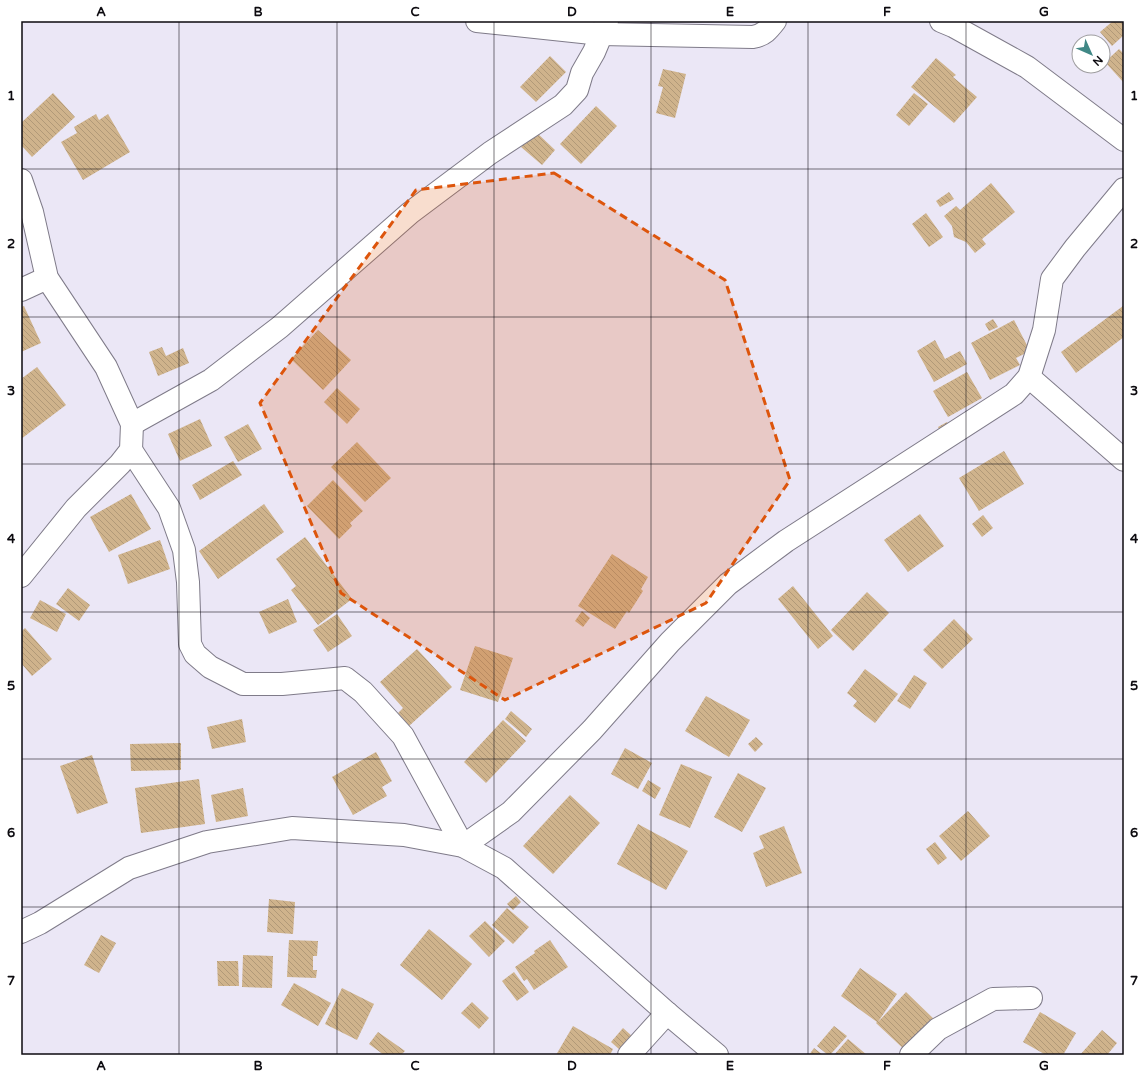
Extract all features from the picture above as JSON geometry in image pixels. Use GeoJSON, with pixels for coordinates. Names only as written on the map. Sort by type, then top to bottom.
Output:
{"type":"FeatureCollection","features":[{"type":"Feature","properties":{"kind":"street"},"geometry":{"type":"LineString","coordinates":[[477,21],[604,27],[753,37],[762,36],[775,21]]}},
{"type":"Feature","properties":{"kind":"street"},"geometry":{"type":"LineString","coordinates":[[941,21],[953,26],[1027,67],[1124,140]]}},
{"type":"Feature","properties":{"kind":"street"},"geometry":{"type":"LineString","coordinates":[[132,424],[211,380],[280,327],[410,213],[490,153],[563,105],[577,90],[582,73],[594,52],[604,27]]}},
{"type":"Feature","properties":{"kind":"street"},"geometry":{"type":"LineString","coordinates":[[21,180],[32,212],[47,278],[106,367],[132,424],[131,450],[168,508],[184,550],[188,582],[190,644],[195,654],[210,667],[243,684],[282,684],[345,678],[363,692],[403,736],[463,846]]}},
{"type":"Feature","properties":{"kind":"street"},"geometry":{"type":"LineString","coordinates":[[463,846],[511,812],[592,730],[670,642],[728,584],[786,541],[1014,394],[1029,377],[1044,330],[1052,279],[1075,248],[1124,189]]}},
{"type":"Feature","properties":{"kind":"street"},"geometry":{"type":"LineString","coordinates":[[21,290],[47,278]]}},
{"type":"Feature","properties":{"kind":"street"},"geometry":{"type":"LineString","coordinates":[[1029,377],[1124,460]]}},
{"type":"Feature","properties":{"kind":"street"},"geometry":{"type":"LineString","coordinates":[[21,576],[76,508],[120,464],[131,450]]}},
{"type":"Feature","properties":{"kind":"street"},"geometry":{"type":"LineString","coordinates":[[21,932],[40,923],[129,868],[207,842],[292,828],[404,835],[463,846],[504,868],[666,1013],[717,1055]]}},
{"type":"Feature","properties":{"kind":"street"},"geometry":{"type":"LineString","coordinates":[[911,1055],[938,1030],[993,999],[1031,998]]}},
{"type":"Feature","properties":{"kind":"street"},"geometry":{"type":"LineString","coordinates":[[629,1055],[666,1013]]}},
{"type":"Feature","properties":{"kind":"highlighted area"},"geometry":{"type":"Polygon","coordinates":[[[554,173],[725,280],[790,480],[706,603],[505,700],[341,593],[260,403],[416,190],[554,173]]]}},
{"type":"Feature","properties":{"kind":"building"},"geometry":{"type":"Polygon","coordinates":[[[1113,21],[1124,21],[1124,35],[1112,46],[1111,34],[1102,34],[1100,32],[1113,21]]]}},
{"type":"Feature","properties":{"kind":"building"},"geometry":{"type":"Polygon","coordinates":[[[1119,49],[1124,54],[1124,83],[1111,69],[1111,56],[1119,49]]]}},
{"type":"Feature","properties":{"kind":"building"},"geometry":{"type":"Polygon","coordinates":[[[550,56],[566,72],[536,102],[520,87],[550,56]]]}},
{"type":"Feature","properties":{"kind":"building"},"geometry":{"type":"Polygon","coordinates":[[[936,58],[956,75],[953,77],[977,97],[954,123],[911,87],[936,58]]]}},
{"type":"Feature","properties":{"kind":"building"},"geometry":{"type":"Polygon","coordinates":[[[663,69],[686,74],[675,118],[656,113],[663,87],[658,86],[663,69]]]}},
{"type":"Feature","properties":{"kind":"building"},"geometry":{"type":"Polygon","coordinates":[[[53,93],[75,117],[32,157],[21,145],[21,123],[53,93]]]}},
{"type":"Feature","properties":{"kind":"building"},"geometry":{"type":"Polygon","coordinates":[[[914,93],[928,104],[909,126],[896,115],[914,93]]]}},
{"type":"Feature","properties":{"kind":"building"},"geometry":{"type":"Polygon","coordinates":[[[596,106],[617,126],[581,164],[560,144],[596,106]]]}},
{"type":"Feature","properties":{"kind":"building"},"geometry":{"type":"Polygon","coordinates":[[[96,114],[99,120],[108,114],[130,152],[83,180],[61,142],[77,133],[74,127],[96,114]]]}},
{"type":"Feature","properties":{"kind":"building"},"geometry":{"type":"Polygon","coordinates":[[[535,131],[555,150],[542,165],[521,147],[535,131]]]}},
{"type":"Feature","properties":{"kind":"building"},"geometry":{"type":"Polygon","coordinates":[[[991,183],[1015,212],[982,239],[986,244],[975,253],[966,242],[954,237],[952,226],[944,216],[956,206],[960,210],[991,183]]]}},
{"type":"Feature","properties":{"kind":"building"},"geometry":{"type":"Polygon","coordinates":[[[949,192],[954,199],[940,207],[936,201],[949,192]]]}},
{"type":"Feature","properties":{"kind":"building"},"geometry":{"type":"Polygon","coordinates":[[[926,213],[943,237],[929,247],[912,224],[926,213]]]}},
{"type":"Feature","properties":{"kind":"building"},"geometry":{"type":"Polygon","coordinates":[[[24,306],[41,343],[21,352],[21,307],[24,306]]]}},
{"type":"Feature","properties":{"kind":"building"},"geometry":{"type":"Polygon","coordinates":[[[1123,306],[1124,337],[1076,373],[1061,352],[1123,306]]]}},
{"type":"Feature","properties":{"kind":"building"},"geometry":{"type":"Polygon","coordinates":[[[993,319],[998,327],[989,331],[985,324],[993,319]]]}},
{"type":"Feature","properties":{"kind":"building"},"geometry":{"type":"Polygon","coordinates":[[[1014,320],[1030,351],[1016,358],[1020,365],[990,380],[971,343],[1014,320]]]}},
{"type":"Feature","properties":{"kind":"building"},"geometry":{"type":"Polygon","coordinates":[[[318,330],[351,360],[323,390],[291,359],[318,330]]]}},
{"type":"Feature","properties":{"kind":"building"},"geometry":{"type":"Polygon","coordinates":[[[935,340],[945,359],[960,351],[967,364],[934,382],[917,351],[935,340]]]}},
{"type":"Feature","properties":{"kind":"building"},"geometry":{"type":"Polygon","coordinates":[[[162,347],[166,356],[183,348],[189,363],[158,376],[149,352],[162,347]]]}},
{"type":"Feature","properties":{"kind":"building"},"geometry":{"type":"Polygon","coordinates":[[[37,367],[66,405],[21,439],[21,379],[37,367]]]}},
{"type":"Feature","properties":{"kind":"building"},"geometry":{"type":"Polygon","coordinates":[[[967,372],[982,398],[948,417],[933,391],[967,372]]]}},
{"type":"Feature","properties":{"kind":"building"},"geometry":{"type":"Polygon","coordinates":[[[337,388],[360,409],[347,424],[324,402],[337,388]]]}},
{"type":"Feature","properties":{"kind":"building"},"geometry":{"type":"Polygon","coordinates":[[[200,419],[212,446],[180,461],[168,434],[200,419]]]}},
{"type":"Feature","properties":{"kind":"building"},"geometry":{"type":"Polygon","coordinates":[[[947,422],[951,430],[942,435],[938,427],[947,422]]]}},
{"type":"Feature","properties":{"kind":"building"},"geometry":{"type":"Polygon","coordinates":[[[248,424],[262,449],[238,462],[224,437],[248,424]]]}},
{"type":"Feature","properties":{"kind":"building"},"geometry":{"type":"Polygon","coordinates":[[[357,442],[391,478],[365,502],[331,467],[357,442]]]}},
{"type":"Feature","properties":{"kind":"building"},"geometry":{"type":"Polygon","coordinates":[[[1004,451],[1024,484],[979,511],[959,478],[1004,451]]]}},
{"type":"Feature","properties":{"kind":"building"},"geometry":{"type":"Polygon","coordinates":[[[233,461],[242,475],[200,500],[192,485],[233,461]]]}},
{"type":"Feature","properties":{"kind":"building"},"geometry":{"type":"Polygon","coordinates":[[[333,480],[363,511],[350,523],[352,526],[339,539],[307,506],[333,480]]]}},
{"type":"Feature","properties":{"kind":"building"},"geometry":{"type":"Polygon","coordinates":[[[131,494],[151,529],[109,552],[90,517],[131,494]]]}},
{"type":"Feature","properties":{"kind":"building"},"geometry":{"type":"Polygon","coordinates":[[[264,504],[284,532],[218,579],[199,551],[264,504]]]}},
{"type":"Feature","properties":{"kind":"building"},"geometry":{"type":"Polygon","coordinates":[[[920,514],[944,546],[908,572],[884,540],[920,514]]]}},
{"type":"Feature","properties":{"kind":"building"},"geometry":{"type":"Polygon","coordinates":[[[983,515],[993,528],[982,537],[972,524],[983,515]]]}},
{"type":"Feature","properties":{"kind":"building"},"geometry":{"type":"Polygon","coordinates":[[[305,537],[352,599],[318,625],[291,590],[296,586],[276,559],[305,537]]]}},
{"type":"Feature","properties":{"kind":"building"},"geometry":{"type":"Polygon","coordinates":[[[160,540],[170,569],[128,584],[118,555],[160,540]]]}},
{"type":"Feature","properties":{"kind":"building"},"geometry":{"type":"Polygon","coordinates":[[[612,554],[648,577],[641,589],[643,591],[629,613],[627,611],[615,629],[578,606],[612,554]]]}},
{"type":"Feature","properties":{"kind":"building"},"geometry":{"type":"Polygon","coordinates":[[[793,586],[833,636],[818,649],[778,599],[793,586]]]}},
{"type":"Feature","properties":{"kind":"building"},"geometry":{"type":"Polygon","coordinates":[[[68,588],[90,605],[79,621],[56,604],[68,588]]]}},
{"type":"Feature","properties":{"kind":"building"},"geometry":{"type":"Polygon","coordinates":[[[867,592],[889,613],[853,651],[831,630],[867,592]]]}},
{"type":"Feature","properties":{"kind":"building"},"geometry":{"type":"Polygon","coordinates":[[[288,599],[297,622],[269,634],[259,612],[288,599]]]}},
{"type":"Feature","properties":{"kind":"building"},"geometry":{"type":"Polygon","coordinates":[[[40,600],[66,614],[57,632],[30,618],[40,600]]]}},
{"type":"Feature","properties":{"kind":"building"},"geometry":{"type":"Polygon","coordinates":[[[582,611],[590,618],[583,627],[575,621],[582,611]]]}},
{"type":"Feature","properties":{"kind":"building"},"geometry":{"type":"Polygon","coordinates":[[[337,614],[352,636],[328,652],[313,630],[337,614]]]}},
{"type":"Feature","properties":{"kind":"building"},"geometry":{"type":"Polygon","coordinates":[[[954,619],[973,639],[942,669],[923,650],[954,619]]]}},
{"type":"Feature","properties":{"kind":"building"},"geometry":{"type":"Polygon","coordinates":[[[25,628],[52,659],[32,676],[21,663],[21,632],[25,628]]]}},
{"type":"Feature","properties":{"kind":"building"},"geometry":{"type":"Polygon","coordinates":[[[475,646],[513,658],[498,702],[460,690],[475,646]]]}},
{"type":"Feature","properties":{"kind":"building"},"geometry":{"type":"Polygon","coordinates":[[[417,649],[452,687],[409,726],[398,713],[403,708],[380,682],[417,649]]]}},
{"type":"Feature","properties":{"kind":"building"},"geometry":{"type":"Polygon","coordinates":[[[865,669],[898,694],[875,723],[853,706],[857,701],[847,693],[865,669]]]}},
{"type":"Feature","properties":{"kind":"building"},"geometry":{"type":"Polygon","coordinates":[[[914,675],[927,683],[910,709],[897,701],[914,675]]]}},
{"type":"Feature","properties":{"kind":"building"},"geometry":{"type":"Polygon","coordinates":[[[706,696],[750,720],[729,757],[685,731],[706,696]]]}},
{"type":"Feature","properties":{"kind":"building"},"geometry":{"type":"Polygon","coordinates":[[[511,711],[532,729],[526,737],[505,719],[511,711]]]}},
{"type":"Feature","properties":{"kind":"building"},"geometry":{"type":"Polygon","coordinates":[[[242,719],[246,742],[212,749],[207,727],[242,719]]]}},
{"type":"Feature","properties":{"kind":"building"},"geometry":{"type":"Polygon","coordinates":[[[503,720],[526,741],[486,783],[464,762],[503,720]]]}},
{"type":"Feature","properties":{"kind":"building"},"geometry":{"type":"Polygon","coordinates":[[[756,737],[763,744],[755,752],[748,744],[756,737]]]}},
{"type":"Feature","properties":{"kind":"building"},"geometry":{"type":"Polygon","coordinates":[[[181,743],[181,770],[131,771],[130,744],[181,743]]]}},
{"type":"Feature","properties":{"kind":"building"},"geometry":{"type":"Polygon","coordinates":[[[625,748],[652,763],[638,789],[611,774],[625,748]]]}},
{"type":"Feature","properties":{"kind":"building"},"geometry":{"type":"Polygon","coordinates":[[[376,752],[392,781],[382,787],[387,796],[353,815],[332,777],[376,752]]]}},
{"type":"Feature","properties":{"kind":"building"},"geometry":{"type":"Polygon","coordinates":[[[92,755],[108,803],[77,814],[60,766],[92,755]]]}},
{"type":"Feature","properties":{"kind":"building"},"geometry":{"type":"Polygon","coordinates":[[[681,764],[712,777],[690,828],[659,815],[681,764]]]}},
{"type":"Feature","properties":{"kind":"building"},"geometry":{"type":"Polygon","coordinates":[[[738,773],[766,788],[742,832],[714,817],[738,773]]]}},
{"type":"Feature","properties":{"kind":"building"},"geometry":{"type":"Polygon","coordinates":[[[199,779],[205,824],[141,833],[135,788],[199,779]]]}},
{"type":"Feature","properties":{"kind":"building"},"geometry":{"type":"Polygon","coordinates":[[[648,780],[661,788],[655,799],[642,791],[648,780]]]}},
{"type":"Feature","properties":{"kind":"building"},"geometry":{"type":"Polygon","coordinates":[[[243,788],[248,816],[216,822],[211,795],[243,788]]]}},
{"type":"Feature","properties":{"kind":"building"},"geometry":{"type":"Polygon","coordinates":[[[570,795],[600,823],[553,874],[523,846],[570,795]]]}},
{"type":"Feature","properties":{"kind":"building"},"geometry":{"type":"Polygon","coordinates":[[[968,811],[990,836],[961,861],[939,836],[968,811]]]}},
{"type":"Feature","properties":{"kind":"building"},"geometry":{"type":"Polygon","coordinates":[[[638,824],[688,851],[666,890],[617,864],[638,824]]]}},
{"type":"Feature","properties":{"kind":"building"},"geometry":{"type":"Polygon","coordinates":[[[784,826],[802,873],[766,887],[753,853],[764,848],[759,836],[784,826]]]}},
{"type":"Feature","properties":{"kind":"building"},"geometry":{"type":"Polygon","coordinates":[[[935,842],[947,858],[938,865],[926,849],[935,842]]]}},
{"type":"Feature","properties":{"kind":"building"},"geometry":{"type":"Polygon","coordinates":[[[516,896],[521,902],[513,910],[507,904],[516,896]]]}},
{"type":"Feature","properties":{"kind":"building"},"geometry":{"type":"Polygon","coordinates":[[[269,899],[295,902],[293,934],[267,932],[269,899]]]}},
{"type":"Feature","properties":{"kind":"building"},"geometry":{"type":"Polygon","coordinates":[[[507,908],[529,927],[513,944],[492,925],[507,908]]]}},
{"type":"Feature","properties":{"kind":"building"},"geometry":{"type":"Polygon","coordinates":[[[485,921],[505,941],[489,957],[469,936],[485,921]]]}},
{"type":"Feature","properties":{"kind":"building"},"geometry":{"type":"Polygon","coordinates":[[[429,929],[472,964],[442,1000],[400,965],[429,929]]]}},
{"type":"Feature","properties":{"kind":"building"},"geometry":{"type":"Polygon","coordinates":[[[101,935],[116,943],[99,973],[84,965],[101,935]]]}},
{"type":"Feature","properties":{"kind":"building"},"geometry":{"type":"Polygon","coordinates":[[[289,940],[318,941],[317,956],[313,956],[313,970],[317,970],[316,978],[287,977],[289,940]]]}},
{"type":"Feature","properties":{"kind":"building"},"geometry":{"type":"Polygon","coordinates":[[[550,940],[568,967],[534,990],[527,979],[524,981],[515,967],[550,940]]]}},
{"type":"Feature","properties":{"kind":"building"},"geometry":{"type":"Polygon","coordinates":[[[243,955],[273,956],[272,988],[242,987],[243,955]]]}},
{"type":"Feature","properties":{"kind":"building"},"geometry":{"type":"Polygon","coordinates":[[[217,961],[238,961],[239,986],[218,986],[217,961]]]}},
{"type":"Feature","properties":{"kind":"building"},"geometry":{"type":"Polygon","coordinates":[[[860,968],[897,994],[878,1022],[906,992],[937,1022],[908,1053],[876,1023],[877,1022],[841,996],[860,968]]]}},
{"type":"Feature","properties":{"kind":"building"},"geometry":{"type":"Polygon","coordinates":[[[514,972],[529,992],[517,1001],[502,981],[514,972]]]}},
{"type":"Feature","properties":{"kind":"building"},"geometry":{"type":"Polygon","coordinates":[[[294,983],[331,1003],[318,1026],[281,1005],[294,983]]]}},
{"type":"Feature","properties":{"kind":"building"},"geometry":{"type":"Polygon","coordinates":[[[342,988],[374,1004],[357,1040],[325,1024],[342,988]]]}},
{"type":"Feature","properties":{"kind":"building"},"geometry":{"type":"Polygon","coordinates":[[[472,1002],[489,1018],[479,1029],[461,1013],[472,1002]]]}},
{"type":"Feature","properties":{"kind":"building"},"geometry":{"type":"Polygon","coordinates":[[[1040,1012],[1076,1033],[1063,1055],[1046,1055],[1023,1042],[1040,1012]]]}},
{"type":"Feature","properties":{"kind":"building"},"geometry":{"type":"Polygon","coordinates":[[[573,1026],[613,1049],[610,1055],[556,1055],[573,1026]]]}},
{"type":"Feature","properties":{"kind":"building"},"geometry":{"type":"Polygon","coordinates":[[[834,1026],[847,1036],[830,1055],[828,1055],[817,1046],[834,1026]]]}},
{"type":"Feature","properties":{"kind":"building"},"geometry":{"type":"Polygon","coordinates":[[[623,1028],[633,1037],[620,1050],[611,1042],[623,1028]]]}},
{"type":"Feature","properties":{"kind":"building"},"geometry":{"type":"Polygon","coordinates":[[[1102,1030],[1117,1043],[1107,1055],[1080,1055],[1102,1030]]]}},
{"type":"Feature","properties":{"kind":"building"},"geometry":{"type":"Polygon","coordinates":[[[378,1032],[405,1051],[401,1055],[384,1055],[369,1044],[378,1032]]]}},
{"type":"Feature","properties":{"kind":"building"},"geometry":{"type":"Polygon","coordinates":[[[848,1039],[867,1055],[834,1055],[848,1039]]]}},
{"type":"Feature","properties":{"kind":"building"},"geometry":{"type":"Polygon","coordinates":[[[814,1048],[823,1055],[809,1055],[814,1048]]]}}]}
